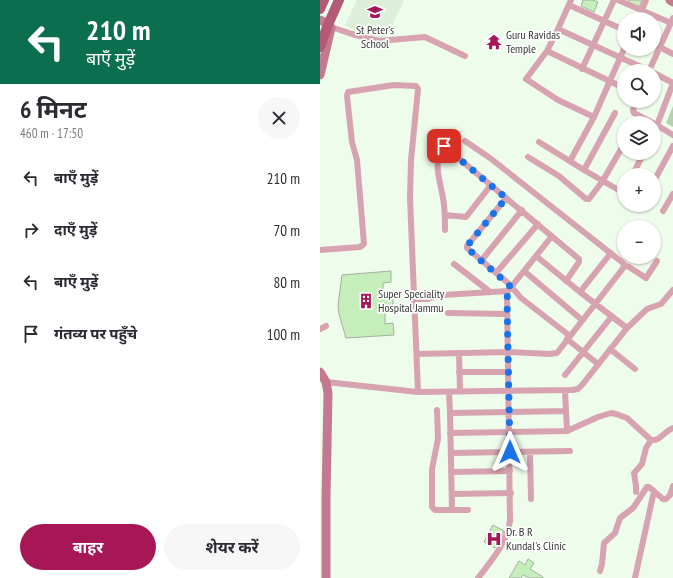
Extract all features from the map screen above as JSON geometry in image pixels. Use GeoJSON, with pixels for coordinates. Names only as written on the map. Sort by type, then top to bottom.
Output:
{"type":"FeatureCollection","features":[{"type":"Feature","properties":{"kind":"main road"},"geometry":{"type":"LineString","coordinates":[[320,9],[324,0]]}},
{"type":"Feature","properties":{"kind":"main road"},"geometry":{"type":"LineString","coordinates":[[320,34],[325,24],[331,0]]}},
{"type":"Feature","properties":{"kind":"main road"},"geometry":{"type":"LineString","coordinates":[[320,47],[339,0]]}},
{"type":"Feature","properties":{"kind":"main road"},"geometry":{"type":"LineString","coordinates":[[325,24],[345,0]]}},
{"type":"Feature","properties":{"kind":"street"},"geometry":{"type":"LineString","coordinates":[[582,69],[614,0]]}},
{"type":"Feature","properties":{"kind":"street"},"geometry":{"type":"LineString","coordinates":[[618,0],[672,20],[661,39]]}},
{"type":"Feature","properties":{"kind":"street"},"geometry":{"type":"LineString","coordinates":[[642,10],[646,0]]}},
{"type":"Feature","properties":{"kind":"street"},"geometry":{"type":"LineString","coordinates":[[594,117],[558,100],[526,79],[547,51],[570,3],[617,27]]}},
{"type":"Feature","properties":{"kind":"street"},"geometry":{"type":"LineString","coordinates":[[325,24],[352,34],[379,41],[426,37],[465,56]]}},
{"type":"Feature","properties":{"kind":"street"},"geometry":{"type":"LineString","coordinates":[[320,75],[330,36],[325,24]]}},
{"type":"Feature","properties":{"kind":"street"},"geometry":{"type":"LineString","coordinates":[[558,29],[635,64]]}},
{"type":"Feature","properties":{"kind":"street"},"geometry":{"type":"LineString","coordinates":[[661,48],[673,54]]}},
{"type":"Feature","properties":{"kind":"street"},"geometry":{"type":"LineString","coordinates":[[547,51],[617,84]]}},
{"type":"Feature","properties":{"kind":"street"},"geometry":{"type":"LineString","coordinates":[[570,161],[594,117],[621,57]]}},
{"type":"Feature","properties":{"kind":"street"},"geometry":{"type":"LineString","coordinates":[[659,116],[673,83],[661,77]]}},
{"type":"Feature","properties":{"kind":"street"},"geometry":{"type":"LineString","coordinates":[[320,250],[360,247],[364,244],[357,160],[352,142],[347,96],[348,92],[394,85],[414,85],[418,89],[410,193],[413,299],[418,392]]}},
{"type":"Feature","properties":{"kind":"street"},"geometry":{"type":"LineString","coordinates":[[633,108],[632,110],[634,113],[640,116]]}},
{"type":"Feature","properties":{"kind":"street"},"geometry":{"type":"LineString","coordinates":[[584,170],[615,113]]}},
{"type":"Feature","properties":{"kind":"street"},"geometry":{"type":"LineString","coordinates":[[661,128],[673,135]]}},
{"type":"Feature","properties":{"kind":"street"},"geometry":{"type":"LineString","coordinates":[[465,141],[490,158],[611,253],[624,265],[646,278],[655,264]]}},
{"type":"Feature","properties":{"kind":"street"},"geometry":{"type":"LineString","coordinates":[[539,142],[602,182],[617,190]]}},
{"type":"Feature","properties":{"kind":"street"},"geometry":{"type":"LineString","coordinates":[[445,230],[445,215],[437,165],[444,146],[446,146],[580,260],[566,281]]}},
{"type":"Feature","properties":{"kind":"street"},"geometry":{"type":"LineString","coordinates":[[661,168],[673,146]]}},
{"type":"Feature","properties":{"kind":"street"},"geometry":{"type":"LineString","coordinates":[[528,157],[559,176],[588,199],[602,182],[617,156]]}},
{"type":"Feature","properties":{"kind":"street"},"geometry":{"type":"LineString","coordinates":[[636,168],[640,160]]}},
{"type":"Feature","properties":{"kind":"street"},"geometry":{"type":"LineString","coordinates":[[445,215],[466,217],[491,185]]}},
{"type":"Feature","properties":{"kind":"street"},"geometry":{"type":"LineString","coordinates":[[663,211],[673,194]]}},
{"type":"Feature","properties":{"kind":"street"},"geometry":{"type":"LineString","coordinates":[[506,198],[467,246],[468,250],[496,273],[510,289],[568,338],[583,353],[598,364]]}},
{"type":"Feature","properties":{"kind":"street"},"geometry":{"type":"LineString","coordinates":[[481,261],[522,210]]}},
{"type":"Feature","properties":{"kind":"street"},"geometry":{"type":"LineString","coordinates":[[496,273],[538,224]]}},
{"type":"Feature","properties":{"kind":"street"},"geometry":{"type":"LineString","coordinates":[[478,578],[507,536],[510,521],[510,412],[507,314],[510,289],[552,236]]}},
{"type":"Feature","properties":{"kind":"street"},"geometry":{"type":"LineString","coordinates":[[580,292],[611,253]]}},
{"type":"Feature","properties":{"kind":"street"},"geometry":{"type":"LineString","coordinates":[[536,256],[595,304],[628,328]]}},
{"type":"Feature","properties":{"kind":"street"},"geometry":{"type":"LineString","coordinates":[[454,264],[489,292]]}},
{"type":"Feature","properties":{"kind":"street"},"geometry":{"type":"LineString","coordinates":[[417,354],[508,352],[554,354],[559,351],[623,269],[624,265]]}},
{"type":"Feature","properties":{"kind":"street"},"geometry":{"type":"LineString","coordinates":[[524,271],[582,320]]}},
{"type":"Feature","properties":{"kind":"street"},"geometry":{"type":"LineString","coordinates":[[413,299],[427,300],[440,295],[510,289]]}},
{"type":"Feature","properties":{"kind":"street"},"geometry":{"type":"LineString","coordinates":[[326,382],[418,392],[565,391],[578,389],[628,328],[647,310],[661,304],[673,290]]}},
{"type":"Feature","properties":{"kind":"street"},"geometry":{"type":"LineString","coordinates":[[448,313],[507,314]]}},
{"type":"Feature","properties":{"kind":"street"},"geometry":{"type":"LineString","coordinates":[[565,375],[612,316]]}},
{"type":"Feature","properties":{"kind":"street"},"geometry":{"type":"LineString","coordinates":[[610,349],[635,368]]}},
{"type":"Feature","properties":{"kind":"street"},"geometry":{"type":"LineString","coordinates":[[459,353],[460,392]]}},
{"type":"Feature","properties":{"kind":"street"},"geometry":{"type":"LineString","coordinates":[[320,372],[326,382],[328,393],[326,578]]}},
{"type":"Feature","properties":{"kind":"street"},"geometry":{"type":"LineString","coordinates":[[459,372],[509,372]]}},
{"type":"Feature","properties":{"kind":"street"},"geometry":{"type":"LineString","coordinates":[[565,391],[567,431]]}},
{"type":"Feature","properties":{"kind":"street"},"geometry":{"type":"LineString","coordinates":[[449,392],[452,510]]}},
{"type":"Feature","properties":{"kind":"street"},"geometry":{"type":"LineString","coordinates":[[437,410],[438,439],[432,469],[432,507],[434,509],[468,510]]}},
{"type":"Feature","properties":{"kind":"street"},"geometry":{"type":"LineString","coordinates":[[450,413],[566,411]]}},
{"type":"Feature","properties":{"kind":"street"},"geometry":{"type":"LineString","coordinates":[[450,433],[567,431],[598,417],[611,413],[627,418],[651,440],[659,439],[667,431],[673,428]]}},
{"type":"Feature","properties":{"kind":"street"},"geometry":{"type":"LineString","coordinates":[[636,492],[634,473],[642,464],[646,448],[651,440]]}},
{"type":"Feature","properties":{"kind":"street"},"geometry":{"type":"LineString","coordinates":[[451,453],[570,451]]}},
{"type":"Feature","properties":{"kind":"street"},"geometry":{"type":"LineString","coordinates":[[530,452],[531,499]]}},
{"type":"Feature","properties":{"kind":"street"},"geometry":{"type":"LineString","coordinates":[[451,472],[510,471]]}},
{"type":"Feature","properties":{"kind":"street"},"geometry":{"type":"LineString","coordinates":[[600,571],[604,543],[615,533],[620,518],[633,508],[647,487],[665,499],[668,499],[672,496],[673,486]]}},
{"type":"Feature","properties":{"kind":"street"},"geometry":{"type":"LineString","coordinates":[[635,578],[654,491]]}},
{"type":"Feature","properties":{"kind":"street"},"geometry":{"type":"LineString","coordinates":[[452,494],[510,493]]}},
{"type":"Feature","properties":{"kind":"shaded area","name":"St Peter's School"},"geometry":{"type":"Polygon","coordinates":[[[357,0],[404,0],[388,34],[383,39],[354,30],[345,25],[357,0]]]}},
{"type":"Feature","properties":{"kind":"shaded area"},"geometry":{"type":"Polygon","coordinates":[[[673,106],[673,127],[666,123],[673,106]]]}},
{"type":"Feature","properties":{"kind":"building"},"geometry":{"type":"Polygon","coordinates":[[[583,0],[593,0],[598,2],[594,12],[581,6],[583,0]]]}},
{"type":"Feature","properties":{"kind":"building"},"geometry":{"type":"Polygon","coordinates":[[[629,0],[642,0],[639,8],[628,2],[629,0]]]}},
{"type":"Feature","properties":{"kind":"building","name":"Super Speciality Hospital Jammu"},"geometry":{"type":"Polygon","coordinates":[[[391,271],[391,282],[383,283],[383,297],[393,297],[393,309],[385,310],[385,324],[393,323],[394,335],[346,338],[338,305],[342,275],[391,271]]]}},
{"type":"Feature","properties":{"kind":"building"},"geometry":{"type":"Polygon","coordinates":[[[493,525],[504,531],[495,548],[484,542],[493,525]]]}},
{"type":"Feature","properties":{"kind":"building"},"geometry":{"type":"Polygon","coordinates":[[[528,559],[534,563],[530,569],[543,578],[529,578],[523,575],[521,578],[509,578],[519,561],[525,565],[528,559]]]}},
{"type":"Feature","properties":{"kind":"place","name":"St Peter's School"},"geometry":{"type":"Point","coordinates":[375,12]}},
{"type":"Feature","properties":{"kind":"place","name":"Guru Ravidas Temple"},"geometry":{"type":"Point","coordinates":[494,42]}},
{"type":"Feature","properties":{"kind":"place","name":"Super Speciality Hospital Jammu"},"geometry":{"type":"Point","coordinates":[366,301]}},
{"type":"Feature","properties":{"kind":"place","name":"Dr. B R Kundal's Clinic"},"geometry":{"type":"Point","coordinates":[494,539]}},
{"type":"Feature","properties":{"kind":"route"},"geometry":{"type":"LineString","coordinates":[[444,146],[506,198],[467,246],[467,248],[511,287],[507,295],[510,452]]}}]}
